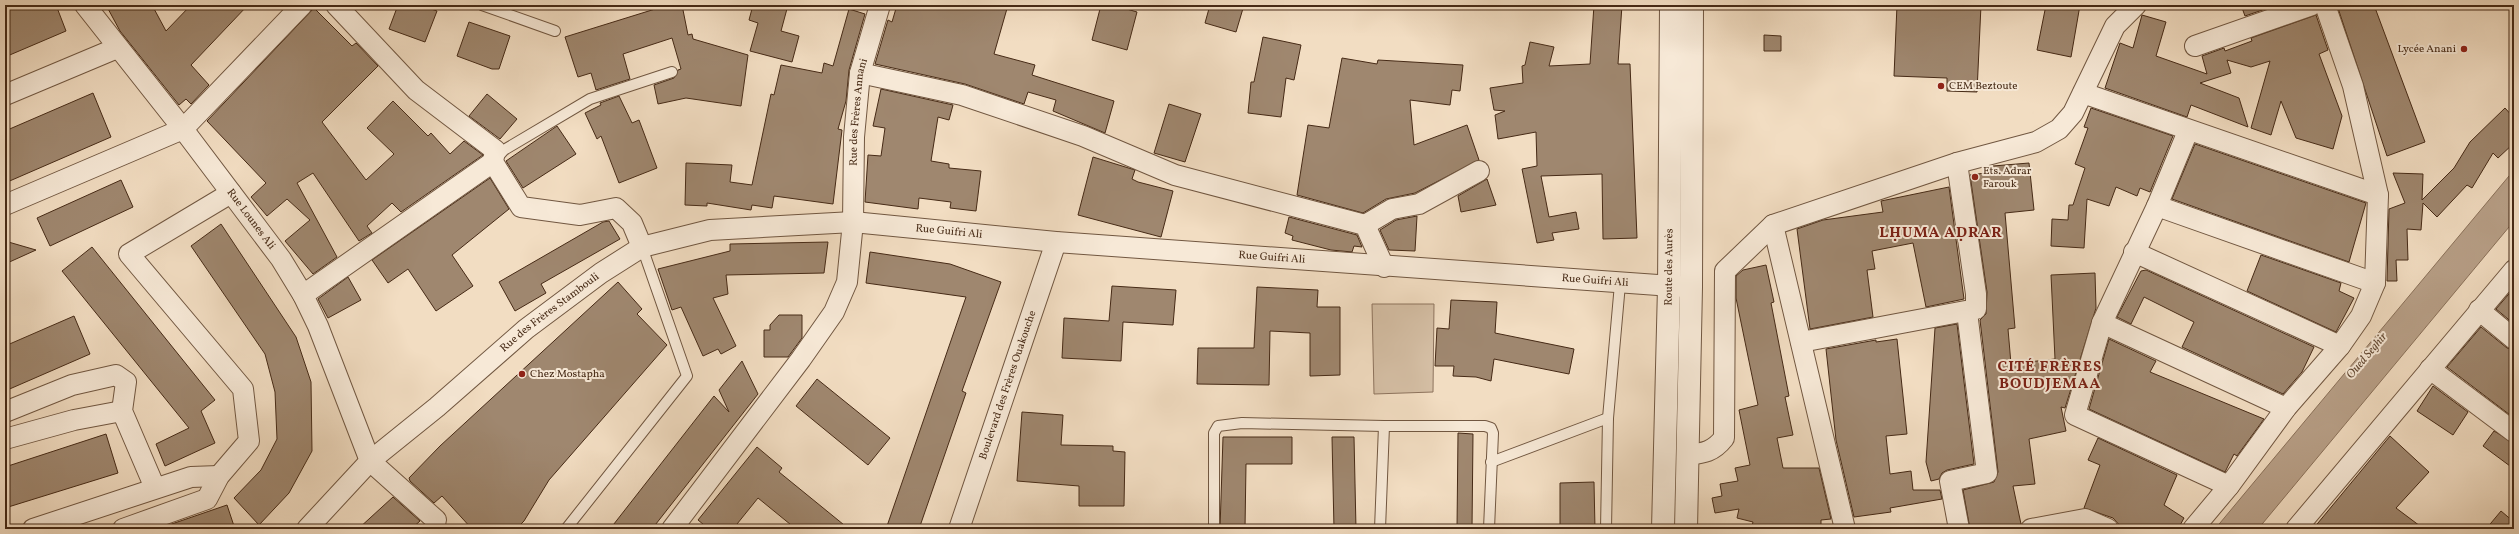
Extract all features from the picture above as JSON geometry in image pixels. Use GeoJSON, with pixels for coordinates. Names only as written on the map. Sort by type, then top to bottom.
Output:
{"type":"FeatureCollection","features":[{"type":"Feature","properties":{"kind":"street","name":"Rue Lounes Ali"},"geometry":{"type":"LineString","coordinates":[[85,5],[117,48],[183,129],[281,259],[303,294],[318,326],[370,461]]}},
{"type":"Feature","properties":{"kind":"street"},"geometry":{"type":"LineString","coordinates":[[5,205],[183,129],[302,5]]}},
{"type":"Feature","properties":{"kind":"street"},"geometry":{"type":"LineString","coordinates":[[303,294],[493,162],[496,150],[416,90],[336,5]]}},
{"type":"Feature","properties":{"kind":"street","name":"Rue des Frères Annani"},"geometry":{"type":"LineString","coordinates":[[672,529],[801,359],[834,312],[847,282],[853,222],[854,138],[860,73],[880,5]]}},
{"type":"Feature","properties":{"kind":"street","name":"Route des Aurès"},"geometry":{"type":"LineString","coordinates":[[1663,529],[1669,287],[1671,5]]}},
{"type":"Feature","properties":{"kind":"street","name":"Route des Aurès"},"geometry":{"type":"LineString","coordinates":[[1686,529],[1691,287],[1692,5]]}},
{"type":"Feature","properties":{"kind":"street"},"geometry":{"type":"LineString","coordinates":[[1687,455],[1706,453],[1715,449],[1724,438],[1725,270],[1773,225],[1957,163],[2036,142],[2060,129],[2073,113],[2115,26],[2136,5]]}},
{"type":"Feature","properties":{"kind":"street"},"geometry":{"type":"LineString","coordinates":[[2194,46],[2312,5]]}},
{"type":"Feature","properties":{"kind":"street"},"geometry":{"type":"LineString","coordinates":[[2193,529],[2229,486],[2286,408],[2340,346],[2362,316],[2375,283],[2378,195],[2353,86],[2326,5]]}},
{"type":"Feature","properties":{"kind":"street"},"geometry":{"type":"LineString","coordinates":[[5,95],[117,48]]}},
{"type":"Feature","properties":{"kind":"street"},"geometry":{"type":"LineString","coordinates":[[860,73],[962,95],[1082,136],[1175,175],[1365,225],[1392,209],[1419,204],[1479,170]]}},
{"type":"Feature","properties":{"kind":"street"},"geometry":{"type":"LineString","coordinates":[[2083,93],[2188,131],[2378,195]]}},
{"type":"Feature","properties":{"kind":"street"},"geometry":{"type":"LineString","coordinates":[[2188,131],[2157,206],[2134,252],[2102,323],[2075,415],[2229,486]]}},
{"type":"Feature","properties":{"kind":"street"},"geometry":{"type":"LineString","coordinates":[[493,162],[521,207],[570,215],[616,208],[632,223],[642,247]]}},
{"type":"Feature","properties":{"kind":"street"},"geometry":{"type":"LineString","coordinates":[[1801,342],[1976,309],[1976,294],[1957,163]]}},
{"type":"Feature","properties":{"kind":"street"},"geometry":{"type":"LineString","coordinates":[[123,529],[207,499],[219,476],[249,441],[243,389],[129,254],[231,193]]}},
{"type":"Feature","properties":{"kind":"street"},"geometry":{"type":"LineString","coordinates":[[2157,206],[2375,283]]}},
{"type":"Feature","properties":{"kind":"street","name":"Rue Guifri Ali"},"geometry":{"type":"LineString","coordinates":[[853,222],[1056,242],[1620,284],[1691,287]]}},
{"type":"Feature","properties":{"kind":"street","name":"Rue des Frères Stambouli"},"geometry":{"type":"LineString","coordinates":[[307,529],[370,461],[437,407],[526,328],[601,273],[642,247],[710,230],[853,222]]}},
{"type":"Feature","properties":{"kind":"street"},"geometry":{"type":"LineString","coordinates":[[1365,225],[1384,267]]}},
{"type":"Feature","properties":{"kind":"street"},"geometry":{"type":"LineString","coordinates":[[1773,225],[1845,529]]}},
{"type":"Feature","properties":{"kind":"street","name":"Boulevard des Frères Ouakouche"},"geometry":{"type":"LineString","coordinates":[[959,529],[1056,242]]}},
{"type":"Feature","properties":{"kind":"street"},"geometry":{"type":"LineString","coordinates":[[2134,252],[2340,346]]}},
{"type":"Feature","properties":{"kind":"street"},"geometry":{"type":"LineString","coordinates":[[2296,529],[2514,270]]}},
{"type":"Feature","properties":{"kind":"street"},"geometry":{"type":"LineString","coordinates":[[2479,310],[2514,339]]}},
{"type":"Feature","properties":{"kind":"street"},"geometry":{"type":"LineString","coordinates":[[1959,529],[1950,482],[1987,473],[1966,312]]}},
{"type":"Feature","properties":{"kind":"street"},"geometry":{"type":"LineString","coordinates":[[2102,323],[2286,408]]}},
{"type":"Feature","properties":{"kind":"street"},"geometry":{"type":"LineString","coordinates":[[2430,369],[2514,432]]}},
{"type":"Feature","properties":{"kind":"street"},"geometry":{"type":"LineString","coordinates":[[5,412],[72,386],[116,375],[126,382],[122,411],[155,488]]}},
{"type":"Feature","properties":{"kind":"street"},"geometry":{"type":"LineString","coordinates":[[5,439],[74,420],[122,411]]}},
{"type":"Feature","properties":{"kind":"street"},"geometry":{"type":"LineString","coordinates":[[370,461],[440,525]]}},
{"type":"Feature","properties":{"kind":"street"},"geometry":{"type":"LineString","coordinates":[[34,529],[191,477],[219,476]]}},
{"type":"Feature","properties":{"kind":"street"},"geometry":{"type":"LineString","coordinates":[[2031,529],[2085,519],[2108,529]]}},
{"type":"Feature","properties":{"kind":"lane"},"geometry":{"type":"LineString","coordinates":[[482,5],[555,31]]}},
{"type":"Feature","properties":{"kind":"lane"},"geometry":{"type":"LineString","coordinates":[[493,162],[504,150],[590,100],[672,72]]}},
{"type":"Feature","properties":{"kind":"lane"},"geometry":{"type":"LineString","coordinates":[[566,529],[687,376],[642,247]]}},
{"type":"Feature","properties":{"kind":"lane"},"geometry":{"type":"LineString","coordinates":[[1606,529],[1608,418],[1620,284]]}},
{"type":"Feature","properties":{"kind":"lane"},"geometry":{"type":"LineString","coordinates":[[1491,462],[1608,418]]}},
{"type":"Feature","properties":{"kind":"lane"},"geometry":{"type":"LineString","coordinates":[[1214,529],[1214,433],[1218,426],[1242,423],[1384,426],[1485,426],[1491,428],[1493,433],[1488,529]]}},
{"type":"Feature","properties":{"kind":"lane"},"geometry":{"type":"LineString","coordinates":[[1380,529],[1384,426]]}},
{"type":"Feature","properties":{"kind":"shaded area"},"geometry":{"type":"Polygon","coordinates":[[[1372,304],[1434,304],[1433,392],[1374,394],[1372,304]]]}},
{"type":"Feature","properties":{"kind":"water","name":"Oued Seghir"},"geometry":{"type":"Polygon","coordinates":[[[2514,170],[2514,221],[2258,529],[2215,529],[2514,170]]]}},
{"type":"Feature","properties":{"kind":"building"},"geometry":{"type":"Polygon","coordinates":[[[21,5],[56,5],[66,31],[5,57],[5,11],[21,5]]]}},
{"type":"Feature","properties":{"kind":"building"},"geometry":{"type":"Polygon","coordinates":[[[106,5],[152,5],[166,31],[191,5],[248,5],[191,65],[209,85],[191,104],[186,99],[179,105],[120,31],[106,5]]]}},
{"type":"Feature","properties":{"kind":"building"},"geometry":{"type":"Polygon","coordinates":[[[398,5],[420,5],[437,11],[425,42],[389,29],[398,5]]]}},
{"type":"Feature","properties":{"kind":"building"},"geometry":{"type":"Polygon","coordinates":[[[668,5],[682,5],[688,35],[692,34],[693,39],[748,55],[741,106],[686,98],[658,104],[654,85],[674,78],[678,70],[681,69],[672,38],[623,54],[630,79],[596,90],[591,73],[578,77],[565,37],[668,5]]]}},
{"type":"Feature","properties":{"kind":"building"},"geometry":{"type":"Polygon","coordinates":[[[753,5],[788,5],[781,31],[799,36],[792,62],[750,51],[758,23],[749,20],[753,5]]]}},
{"type":"Feature","properties":{"kind":"building"},"geometry":{"type":"Polygon","coordinates":[[[897,5],[1008,5],[994,54],[1035,65],[1032,75],[1114,101],[1105,133],[1053,111],[1056,100],[1028,92],[1024,104],[965,84],[875,64],[888,20],[892,22],[897,5]]]}},
{"type":"Feature","properties":{"kind":"building"},"geometry":{"type":"Polygon","coordinates":[[[1101,5],[1113,5],[1137,12],[1127,50],[1092,40],[1101,5]]]}},
{"type":"Feature","properties":{"kind":"building"},"geometry":{"type":"Polygon","coordinates":[[[1210,5],[1244,5],[1236,32],[1205,23],[1210,5]]]}},
{"type":"Feature","properties":{"kind":"building"},"geometry":{"type":"Polygon","coordinates":[[[1594,5],[1622,5],[1618,64],[1630,64],[1637,238],[1603,239],[1602,174],[1541,176],[1549,217],[1576,212],[1579,229],[1552,233],[1554,240],[1537,243],[1522,169],[1537,166],[1536,132],[1498,139],[1495,115],[1505,111],[1494,110],[1490,88],[1523,83],[1522,66],[1525,65],[1530,42],[1554,47],[1549,66],[1590,64],[1594,5]]]}},
{"type":"Feature","properties":{"kind":"building"},"geometry":{"type":"Polygon","coordinates":[[[1897,5],[1981,5],[1977,92],[1947,91],[1947,78],[1894,76],[1897,5]]]}},
{"type":"Feature","properties":{"kind":"building"},"geometry":{"type":"Polygon","coordinates":[[[2046,5],[2080,5],[2071,57],[2037,50],[2046,5]]]}},
{"type":"Feature","properties":{"kind":"building"},"geometry":{"type":"Polygon","coordinates":[[[2241,5],[2277,5],[2245,16],[2241,5]]]}},
{"type":"Feature","properties":{"kind":"building"},"geometry":{"type":"Polygon","coordinates":[[[2337,5],[2374,5],[2425,142],[2387,156],[2337,5]]]}},
{"type":"Feature","properties":{"kind":"building"},"geometry":{"type":"Polygon","coordinates":[[[314,8],[352,46],[356,43],[378,66],[322,122],[366,180],[394,154],[367,128],[393,101],[428,136],[431,133],[450,154],[464,141],[483,155],[401,212],[392,203],[367,226],[372,233],[359,241],[313,173],[297,183],[337,257],[313,274],[285,241],[310,220],[287,199],[267,216],[251,197],[266,183],[207,121],[314,8]]]}},
{"type":"Feature","properties":{"kind":"building"},"geometry":{"type":"Polygon","coordinates":[[[849,9],[865,14],[849,70],[846,101],[838,129],[842,130],[833,204],[774,196],[772,208],[752,205],[751,210],[707,203],[707,206],[685,205],[686,163],[732,165],[730,182],[752,185],[771,94],[774,95],[781,65],[822,73],[824,63],[833,66],[849,9]]]}},
{"type":"Feature","properties":{"kind":"building"},"geometry":{"type":"Polygon","coordinates":[[[2142,15],[2166,22],[2156,56],[2207,74],[2202,56],[2224,48],[2225,51],[2252,41],[2251,38],[2316,15],[2328,50],[2319,54],[2342,116],[2333,149],[2296,138],[2281,101],[2271,135],[2251,128],[2270,61],[2251,67],[2227,60],[2231,73],[2200,83],[2239,98],[2248,127],[2191,105],[2187,117],[2105,88],[2120,43],[2133,48],[2142,15]]]}},
{"type":"Feature","properties":{"kind":"building"},"geometry":{"type":"Polygon","coordinates":[[[469,22],[510,36],[499,69],[492,69],[457,56],[469,22]]]}},
{"type":"Feature","properties":{"kind":"building"},"geometry":{"type":"Polygon","coordinates":[[[1764,35],[1781,36],[1781,51],[1764,51],[1764,35]]]}},
{"type":"Feature","properties":{"kind":"building"},"geometry":{"type":"Polygon","coordinates":[[[1263,37],[1301,45],[1294,80],[1286,78],[1281,117],[1248,113],[1251,82],[1254,82],[1263,37]]]}},
{"type":"Feature","properties":{"kind":"building"},"geometry":{"type":"Polygon","coordinates":[[[1342,58],[1377,64],[1378,60],[1463,65],[1460,91],[1452,90],[1450,105],[1410,100],[1414,145],[1467,125],[1479,160],[1415,193],[1386,199],[1363,213],[1297,195],[1308,125],[1329,128],[1342,58]]]}},
{"type":"Feature","properties":{"kind":"building"},"geometry":{"type":"Polygon","coordinates":[[[881,89],[953,105],[949,120],[938,117],[931,161],[949,164],[949,168],[981,171],[976,211],[950,208],[951,202],[919,198],[918,209],[865,202],[868,155],[881,156],[885,128],[873,126],[881,89]]]}},
{"type":"Feature","properties":{"kind":"building"},"geometry":{"type":"Polygon","coordinates":[[[93,93],[111,137],[5,183],[5,131],[93,93]]]}},
{"type":"Feature","properties":{"kind":"building"},"geometry":{"type":"Polygon","coordinates":[[[487,94],[517,119],[500,139],[469,116],[487,94]]]}},
{"type":"Feature","properties":{"kind":"building"},"geometry":{"type":"Polygon","coordinates":[[[619,96],[632,123],[639,120],[657,168],[619,183],[601,136],[597,139],[585,113],[601,105],[600,103],[619,96]]]}},
{"type":"Feature","properties":{"kind":"building"},"geometry":{"type":"Polygon","coordinates":[[[1169,104],[1201,114],[1185,162],[1154,153],[1169,104]]]}},
{"type":"Feature","properties":{"kind":"building"},"geometry":{"type":"Polygon","coordinates":[[[2091,108],[2173,136],[2150,192],[2140,188],[2137,196],[2116,187],[2109,206],[2087,199],[2084,248],[2051,246],[2052,219],[2068,220],[2069,205],[2073,205],[2085,168],[2075,164],[2088,128],[2084,127],[2091,108]]]}},
{"type":"Feature","properties":{"kind":"building"},"geometry":{"type":"Polygon","coordinates":[[[2505,108],[2514,118],[2514,143],[2498,158],[2493,153],[2472,188],[2467,185],[2437,217],[2423,203],[2421,230],[2407,229],[2408,260],[2396,260],[2397,281],[2387,281],[2389,209],[2405,203],[2393,173],[2423,174],[2422,200],[2454,168],[2470,142],[2505,108]]]}},
{"type":"Feature","properties":{"kind":"building"},"geometry":{"type":"Polygon","coordinates":[[[557,126],[576,154],[523,188],[506,161],[557,126]]]}},
{"type":"Feature","properties":{"kind":"building"},"geometry":{"type":"Polygon","coordinates":[[[2195,144],[2366,203],[2349,262],[2172,199],[2195,144]]]}},
{"type":"Feature","properties":{"kind":"building"},"geometry":{"type":"Polygon","coordinates":[[[1093,157],[1135,170],[1132,179],[1138,182],[1173,191],[1161,237],[1078,215],[1093,157]]]}},
{"type":"Feature","properties":{"kind":"building"},"geometry":{"type":"Polygon","coordinates":[[[2029,163],[2034,210],[2005,213],[2015,328],[2008,329],[2011,364],[2055,359],[2051,275],[2095,273],[2096,308],[2065,408],[2061,407],[2066,431],[2029,439],[2035,484],[2013,486],[2021,524],[2020,529],[1970,529],[1963,490],[1994,482],[1998,472],[1980,320],[1986,314],[1987,292],[1970,175],[1993,172],[1993,166],[2029,163]]]}},
{"type":"Feature","properties":{"kind":"building"},"geometry":{"type":"Polygon","coordinates":[[[490,178],[509,209],[452,255],[473,286],[436,311],[408,269],[388,283],[372,260],[490,178]]]}},
{"type":"Feature","properties":{"kind":"building"},"geometry":{"type":"Polygon","coordinates":[[[1487,179],[1496,205],[1461,212],[1458,196],[1487,179]]]}},
{"type":"Feature","properties":{"kind":"building"},"geometry":{"type":"Polygon","coordinates":[[[121,180],[133,207],[50,246],[37,218],[121,180]]]}},
{"type":"Feature","properties":{"kind":"building"},"geometry":{"type":"Polygon","coordinates":[[[1949,187],[1964,299],[1926,307],[1913,243],[1872,251],[1875,269],[1867,270],[1873,317],[1810,329],[1797,229],[1823,220],[1883,212],[1881,201],[1949,187]]]}},
{"type":"Feature","properties":{"kind":"building"},"geometry":{"type":"Polygon","coordinates":[[[1417,216],[1415,251],[1389,250],[1380,230],[1396,220],[1417,216]]]}},
{"type":"Feature","properties":{"kind":"building"},"geometry":{"type":"Polygon","coordinates":[[[1289,217],[1357,235],[1362,247],[1354,246],[1352,252],[1331,250],[1292,240],[1293,236],[1285,233],[1289,217]]]}},
{"type":"Feature","properties":{"kind":"building"},"geometry":{"type":"Polygon","coordinates":[[[609,221],[620,239],[541,284],[546,293],[515,311],[499,282],[603,222],[609,221]]]}},
{"type":"Feature","properties":{"kind":"building"},"geometry":{"type":"Polygon","coordinates":[[[221,224],[296,337],[311,382],[312,451],[289,493],[259,525],[234,498],[261,470],[277,439],[275,392],[265,354],[191,246],[221,224]]]}},
{"type":"Feature","properties":{"kind":"building"},"geometry":{"type":"Polygon","coordinates":[[[5,241],[36,250],[5,264],[5,241]]]}},
{"type":"Feature","properties":{"kind":"building"},"geometry":{"type":"Polygon","coordinates":[[[828,242],[824,273],[726,275],[728,294],[713,298],[736,346],[721,354],[718,349],[703,356],[681,307],[672,310],[658,269],[730,251],[730,244],[828,242]]]}},
{"type":"Feature","properties":{"kind":"building"},"geometry":{"type":"Polygon","coordinates":[[[92,247],[215,400],[201,411],[215,443],[165,466],[156,444],[189,428],[62,271],[92,247]]]}},
{"type":"Feature","properties":{"kind":"building"},"geometry":{"type":"Polygon","coordinates":[[[870,252],[950,264],[1001,282],[962,391],[966,393],[919,529],[886,529],[966,297],[866,283],[870,252]]]}},
{"type":"Feature","properties":{"kind":"building"},"geometry":{"type":"Polygon","coordinates":[[[2261,255],[2341,283],[2339,291],[2354,298],[2336,332],[2247,291],[2261,255]]]}},
{"type":"Feature","properties":{"kind":"building"},"geometry":{"type":"Polygon","coordinates":[[[1766,265],[1774,302],[1771,303],[1789,396],[1785,397],[1793,435],[1777,438],[1783,468],[1819,468],[1831,519],[1821,520],[1821,529],[1751,529],[1753,522],[1737,518],[1739,509],[1715,513],[1712,498],[1722,496],[1720,484],[1738,481],[1735,468],[1750,465],[1739,410],[1758,405],[1736,298],[1736,276],[1743,270],[1766,265]]]}},
{"type":"Feature","properties":{"kind":"building"},"geometry":{"type":"Polygon","coordinates":[[[2146,270],[2314,347],[2302,372],[2283,394],[2182,347],[2194,322],[2144,297],[2131,324],[2117,317],[2141,271],[2146,270]]]}},
{"type":"Feature","properties":{"kind":"building"},"geometry":{"type":"Polygon","coordinates":[[[348,277],[361,300],[328,318],[318,299],[348,277]]]}},
{"type":"Feature","properties":{"kind":"building"},"geometry":{"type":"Polygon","coordinates":[[[618,282],[642,309],[637,314],[667,345],[549,480],[524,521],[516,529],[472,529],[442,496],[434,503],[410,481],[409,478],[440,446],[618,282]]]}},
{"type":"Feature","properties":{"kind":"building"},"geometry":{"type":"Polygon","coordinates":[[[1112,286],[1176,290],[1173,325],[1123,322],[1121,361],[1062,358],[1064,318],[1109,321],[1112,286]]]}},
{"type":"Feature","properties":{"kind":"building"},"geometry":{"type":"Polygon","coordinates":[[[1257,287],[1318,290],[1317,307],[1340,307],[1340,375],[1310,376],[1310,333],[1270,331],[1269,385],[1197,384],[1198,348],[1254,348],[1257,287]]]}},
{"type":"Feature","properties":{"kind":"building"},"geometry":{"type":"Polygon","coordinates":[[[2514,288],[2514,324],[2496,309],[2514,288]]]}},
{"type":"Feature","properties":{"kind":"building"},"geometry":{"type":"Polygon","coordinates":[[[1451,300],[1497,302],[1495,333],[1574,349],[1569,374],[1494,359],[1491,381],[1476,377],[1453,376],[1454,366],[1435,366],[1437,328],[1449,329],[1451,300]]]}},
{"type":"Feature","properties":{"kind":"building"},"geometry":{"type":"Polygon","coordinates":[[[779,315],[802,315],[802,338],[788,357],[764,357],[764,330],[770,330],[770,325],[779,315]]]}},
{"type":"Feature","properties":{"kind":"building"},"geometry":{"type":"Polygon","coordinates":[[[74,316],[90,354],[5,391],[5,346],[74,316]]]}},
{"type":"Feature","properties":{"kind":"building"},"geometry":{"type":"Polygon","coordinates":[[[1957,324],[1974,464],[1947,470],[1942,473],[1939,479],[1931,481],[1926,462],[1935,328],[1957,324]]]}},
{"type":"Feature","properties":{"kind":"building"},"geometry":{"type":"Polygon","coordinates":[[[2481,327],[2507,348],[2514,350],[2514,418],[2447,367],[2481,327]]]}},
{"type":"Feature","properties":{"kind":"building"},"geometry":{"type":"Polygon","coordinates":[[[1897,339],[1907,434],[1886,436],[1890,474],[1911,471],[1913,490],[1940,490],[1942,499],[1890,508],[1891,512],[1854,517],[1836,440],[1826,349],[1876,340],[1876,342],[1897,339]]]}},
{"type":"Feature","properties":{"kind":"building"},"geometry":{"type":"Polygon","coordinates":[[[2109,339],[2156,361],[2150,372],[2264,419],[2237,456],[2234,454],[2225,472],[2089,409],[2109,339]]]}},
{"type":"Feature","properties":{"kind":"building"},"geometry":{"type":"Polygon","coordinates":[[[742,361],[758,394],[652,529],[610,529],[714,396],[729,412],[719,390],[742,361]]]}},
{"type":"Feature","properties":{"kind":"building"},"geometry":{"type":"Polygon","coordinates":[[[817,379],[890,438],[868,465],[796,406],[817,379]]]}},
{"type":"Feature","properties":{"kind":"building"},"geometry":{"type":"Polygon","coordinates":[[[2433,386],[2468,412],[2453,435],[2417,411],[2433,386]]]}},
{"type":"Feature","properties":{"kind":"building"},"geometry":{"type":"Polygon","coordinates":[[[1022,412],[1063,415],[1061,445],[1113,446],[1113,451],[1125,452],[1124,506],[1079,506],[1079,486],[1017,481],[1022,412]]]}},
{"type":"Feature","properties":{"kind":"building"},"geometry":{"type":"Polygon","coordinates":[[[2494,431],[2514,443],[2514,469],[2483,446],[2494,431]]]}},
{"type":"Feature","properties":{"kind":"building"},"geometry":{"type":"Polygon","coordinates":[[[1458,433],[1473,434],[1472,529],[1457,529],[1458,433]]]}},
{"type":"Feature","properties":{"kind":"building"},"geometry":{"type":"Polygon","coordinates":[[[106,434],[118,473],[5,508],[5,467],[106,434]]]}},
{"type":"Feature","properties":{"kind":"building"},"geometry":{"type":"Polygon","coordinates":[[[2390,436],[2429,472],[2396,508],[2424,529],[2313,529],[2390,436]]]}},
{"type":"Feature","properties":{"kind":"building"},"geometry":{"type":"Polygon","coordinates":[[[1223,437],[1292,437],[1292,464],[1246,464],[1245,529],[1220,529],[1223,437]]]}},
{"type":"Feature","properties":{"kind":"building"},"geometry":{"type":"Polygon","coordinates":[[[1332,437],[1354,437],[1356,529],[1334,529],[1332,437]]]}},
{"type":"Feature","properties":{"kind":"building"},"geometry":{"type":"Polygon","coordinates":[[[2098,438],[2177,475],[2164,505],[2184,518],[2178,529],[2123,529],[2113,518],[2084,508],[2100,465],[2088,460],[2098,438]]]}},
{"type":"Feature","properties":{"kind":"building"},"geometry":{"type":"Polygon","coordinates":[[[757,447],[782,468],[779,472],[849,529],[796,529],[758,498],[733,529],[709,529],[698,520],[757,447]]]}},
{"type":"Feature","properties":{"kind":"building"},"geometry":{"type":"Polygon","coordinates":[[[1594,482],[1595,529],[1560,529],[1560,483],[1594,482]]]}},
{"type":"Feature","properties":{"kind":"building"},"geometry":{"type":"Polygon","coordinates":[[[393,497],[420,521],[411,529],[358,529],[393,497]]]}},
{"type":"Feature","properties":{"kind":"building"},"geometry":{"type":"Polygon","coordinates":[[[227,505],[235,529],[164,529],[163,527],[227,505]]]}},
{"type":"Feature","properties":{"kind":"building"},"geometry":{"type":"Polygon","coordinates":[[[2501,511],[2514,522],[2514,529],[2486,529],[2501,511]]]}},
{"type":"Feature","properties":{"kind":"place","name":"Lycée Anani"},"geometry":{"type":"Point","coordinates":[2464,49]}},
{"type":"Feature","properties":{"kind":"place","name":"CEM Beztoute"},"geometry":{"type":"Point","coordinates":[1941,86]}},
{"type":"Feature","properties":{"kind":"place","name":"Ets. Adrar Farouk"},"geometry":{"type":"Point","coordinates":[1975,177]}},
{"type":"Feature","properties":{"kind":"place","name":"Chez Mostapha"},"geometry":{"type":"Point","coordinates":[522,374]}},
{"type":"Feature","properties":{"kind":"district","name":"LḤUMA AḌRAR"},"geometry":{"type":"Point","coordinates":[1941,233]}},
{"type":"Feature","properties":{"kind":"district","name":"CITÉ FRÈRES BOUDJEMAA"},"geometry":{"type":"Point","coordinates":[2050,376]}}]}
